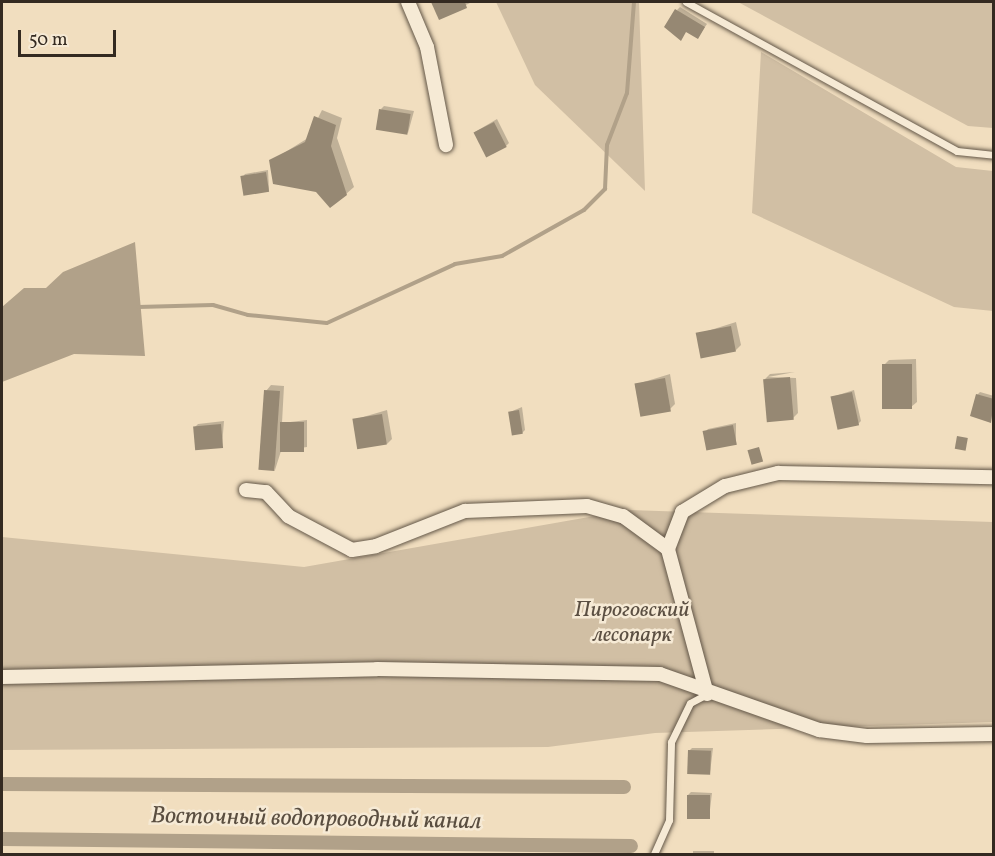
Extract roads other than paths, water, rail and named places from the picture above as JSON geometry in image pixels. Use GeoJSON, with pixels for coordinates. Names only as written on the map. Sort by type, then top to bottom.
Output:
{"type":"FeatureCollection","features":[{"type":"Feature","properties":{"kind":"street"},"geometry":{"type":"LineString","coordinates":[[408,2],[427,46],[447,145]]}},
{"type":"Feature","properties":{"kind":"street"},"geometry":{"type":"LineString","coordinates":[[707,694],[668,549],[682,512],[725,486],[778,473],[993,477]]}},
{"type":"Feature","properties":{"kind":"street"},"geometry":{"type":"LineString","coordinates":[[246,490],[266,492],[288,516],[352,550],[376,546],[465,511],[587,506],[623,516],[668,549]]}},
{"type":"Feature","properties":{"kind":"street"},"geometry":{"type":"LineString","coordinates":[[2,677],[377,669],[660,674],[707,694],[829,731],[867,736],[993,734]]}},
{"type":"Feature","properties":{"kind":"lane"},"geometry":{"type":"LineString","coordinates":[[686,2],[957,151],[993,155]]}},
{"type":"Feature","properties":{"kind":"lane"},"geometry":{"type":"LineString","coordinates":[[654,855],[669,820],[671,742],[690,704],[707,694]]}},
{"type":"Feature","properties":{"kind":"waterway"},"geometry":{"type":"LineString","coordinates":[[138,307],[213,305],[248,315],[327,323],[455,264],[502,256],[584,210],[605,189],[607,145],[627,93],[634,2]]}},
{"type":"Feature","properties":{"kind":"waterway","name":"Восточный водопроводный канал"},"geometry":{"type":"LineString","coordinates":[[2,784],[624,787]]}},
{"type":"Feature","properties":{"kind":"waterway","name":"Восточный водопроводный канал"},"geometry":{"type":"LineString","coordinates":[[2,839],[631,846]]}},
{"type":"Feature","properties":{"kind":"park label","name":"Пироговский лесопарк"},"geometry":{"type":"Point","coordinates":[632,622]}}]}
